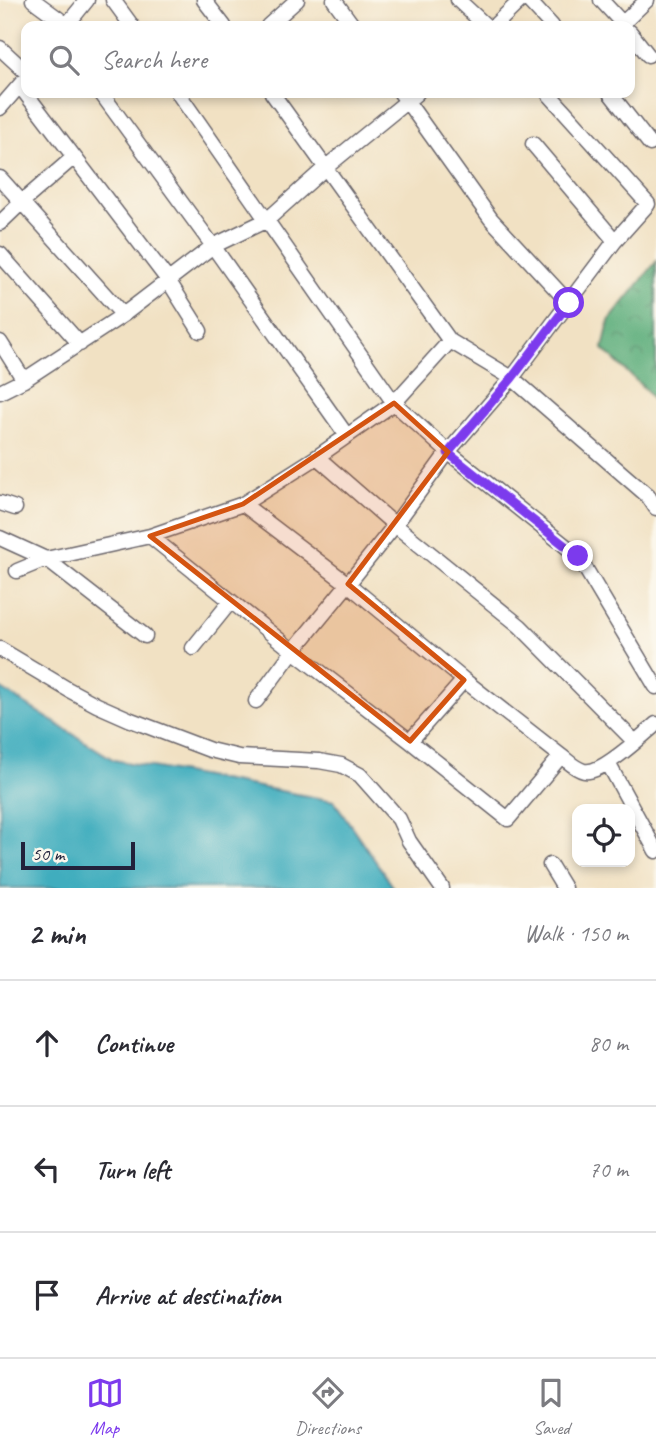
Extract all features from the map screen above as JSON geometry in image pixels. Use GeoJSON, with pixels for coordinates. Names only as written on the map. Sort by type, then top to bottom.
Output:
{"type":"FeatureCollection","features":[{"type":"Feature","properties":{"kind":"street"},"geometry":{"type":"LineString","coordinates":[[33,0],[60,21]]}},
{"type":"Feature","properties":{"kind":"street"},"geometry":{"type":"LineString","coordinates":[[70,21],[87,0]]}},
{"type":"Feature","properties":{"kind":"street"},"geometry":{"type":"LineString","coordinates":[[113,0],[128,21]]}},
{"type":"Feature","properties":{"kind":"street"},"geometry":{"type":"LineString","coordinates":[[204,0],[220,21]]}},
{"type":"Feature","properties":{"kind":"street"},"geometry":{"type":"LineString","coordinates":[[274,21],[297,0]]}},
{"type":"Feature","properties":{"kind":"street"},"geometry":{"type":"LineString","coordinates":[[334,0],[349,21]]}},
{"type":"Feature","properties":{"kind":"street"},"geometry":{"type":"LineString","coordinates":[[458,0],[481,21]]}},
{"type":"Feature","properties":{"kind":"street"},"geometry":{"type":"LineString","coordinates":[[499,21],[521,0]]}},
{"type":"Feature","properties":{"kind":"street"},"geometry":{"type":"LineString","coordinates":[[528,0],[547,21]]}},
{"type":"Feature","properties":{"kind":"street"},"geometry":{"type":"LineString","coordinates":[[601,0],[619,21]]}},
{"type":"Feature","properties":{"kind":"street"},"geometry":{"type":"LineString","coordinates":[[629,21],[647,0]]}},
{"type":"Feature","properties":{"kind":"street"},"geometry":{"type":"LineString","coordinates":[[635,40],[648,55]]}},
{"type":"Feature","properties":{"kind":"street"},"geometry":{"type":"LineString","coordinates":[[0,48],[21,67]]}},
{"type":"Feature","properties":{"kind":"street"},"geometry":{"type":"LineString","coordinates":[[0,108],[21,84]]}},
{"type":"Feature","properties":{"kind":"street"},"geometry":{"type":"LineString","coordinates":[[34,98],[74,157],[168,280],[200,331]]}},
{"type":"Feature","properties":{"kind":"street"},"geometry":{"type":"LineString","coordinates":[[105,98],[213,246],[346,436]]}},
{"type":"Feature","properties":{"kind":"street"},"geometry":{"type":"LineString","coordinates":[[182,98],[394,403],[448,453],[578,556],[656,687]]}},
{"type":"Feature","properties":{"kind":"street"},"geometry":{"type":"LineString","coordinates":[[276,98],[450,341],[512,378],[649,496],[656,508]]}},
{"type":"Feature","properties":{"kind":"street"},"geometry":{"type":"LineString","coordinates":[[0,392],[24,380],[123,315],[213,246],[267,220],[405,98]]}},
{"type":"Feature","properties":{"kind":"street"},"geometry":{"type":"LineString","coordinates":[[410,98],[491,219],[569,303]]}},
{"type":"Feature","properties":{"kind":"street"},"geometry":{"type":"LineString","coordinates":[[256,701],[395,525],[448,453],[512,378],[615,241],[648,204],[555,98]]}},
{"type":"Feature","properties":{"kind":"street"},"geometry":{"type":"LineString","coordinates":[[614,98],[650,144]]}},
{"type":"Feature","properties":{"kind":"street"},"geometry":{"type":"LineString","coordinates":[[533,144],[615,241]]}},
{"type":"Feature","properties":{"kind":"street"},"geometry":{"type":"LineString","coordinates":[[0,223],[74,157]]}},
{"type":"Feature","properties":{"kind":"street"},"geometry":{"type":"LineString","coordinates":[[0,178],[123,315]]}},
{"type":"Feature","properties":{"kind":"street"},"geometry":{"type":"LineString","coordinates":[[0,254],[79,344]]}},
{"type":"Feature","properties":{"kind":"street"},"geometry":{"type":"LineString","coordinates":[[17,570],[46,559],[150,536],[243,504],[394,403],[450,341]]}},
{"type":"Feature","properties":{"kind":"street"},"geometry":{"type":"LineString","coordinates":[[0,342],[24,380]]}},
{"type":"Feature","properties":{"kind":"street"},"geometry":{"type":"LineString","coordinates":[[317,457],[395,525],[520,626],[635,742]]}},
{"type":"Feature","properties":{"kind":"street"},"geometry":{"type":"LineString","coordinates":[[0,503],[15,508]]}},
{"type":"Feature","properties":{"kind":"street"},"geometry":{"type":"LineString","coordinates":[[243,504],[348,584],[464,680],[581,771],[592,772],[608,763],[656,724]]}},
{"type":"Feature","properties":{"kind":"street"},"geometry":{"type":"LineString","coordinates":[[150,536],[508,819],[561,756]]}},
{"type":"Feature","properties":{"kind":"street"},"geometry":{"type":"LineString","coordinates":[[0,538],[46,559],[145,636]]}},
{"type":"Feature","properties":{"kind":"street"},"geometry":{"type":"LineString","coordinates":[[192,648],[232,601]]}},
{"type":"Feature","properties":{"kind":"street"},"geometry":{"type":"LineString","coordinates":[[0,649],[97,705],[210,750],[239,757],[318,761],[341,765],[351,770],[360,775],[399,819],[410,841],[442,888]]}},
{"type":"Feature","properties":{"kind":"street"},"geometry":{"type":"LineString","coordinates":[[410,741],[464,680]]}},
{"type":"Feature","properties":{"kind":"street"},"geometry":{"type":"LineString","coordinates":[[608,763],[656,851]]}},
{"type":"Feature","properties":{"kind":"street"},"geometry":{"type":"LineString","coordinates":[[550,865],[564,888]]}},
{"type":"Feature","properties":{"kind":"highlighted area"},"geometry":{"type":"Polygon","coordinates":[[[394,403],[448,452],[348,584],[464,680],[410,741],[150,536],[243,504],[394,403]]]}},
{"type":"Feature","properties":{"kind":"green space"},"geometry":{"type":"Polygon","coordinates":[[[656,262],[656,405],[646,390],[603,349],[609,321],[656,262]]]}},
{"type":"Feature","properties":{"kind":"water"},"geometry":{"type":"Polygon","coordinates":[[[0,688],[114,760],[334,801],[394,888],[0,888],[0,688]]]}},
{"type":"Feature","properties":{"kind":"route"},"geometry":{"type":"LineString","coordinates":[[569,303],[512,378],[448,453],[578,556]]}}]}
